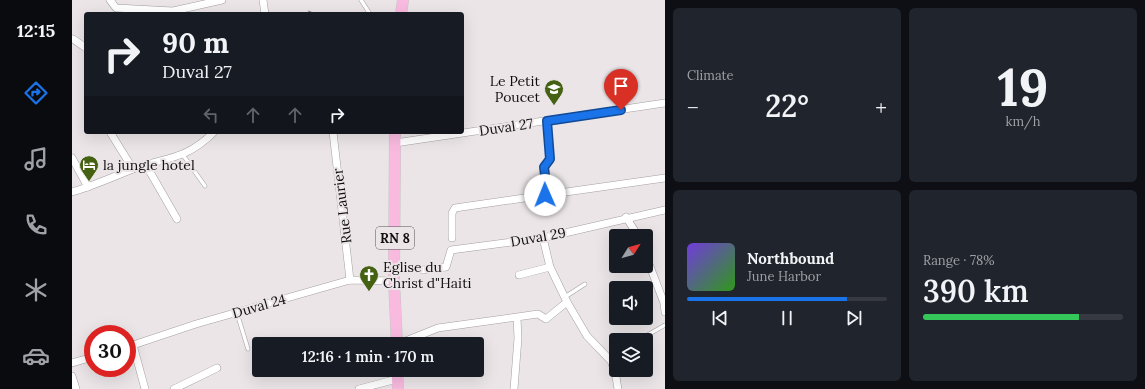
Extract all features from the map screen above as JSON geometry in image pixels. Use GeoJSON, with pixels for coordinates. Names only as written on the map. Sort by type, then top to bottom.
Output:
{"type":"FeatureCollection","features":[{"type":"Feature","properties":{"kind":"main road"},"geometry":{"type":"LineString","coordinates":[[401,12],[403,0]]}},
{"type":"Feature","properties":{"kind":"main road","name":"RN 8"},"geometry":{"type":"LineString","coordinates":[[395,138],[394,281],[398,337]]}},
{"type":"Feature","properties":{"kind":"street"},"geometry":{"type":"LineString","coordinates":[[110,0],[116,8],[138,10],[173,10],[222,0]]}},
{"type":"Feature","properties":{"kind":"street"},"geometry":{"type":"LineString","coordinates":[[263,0],[265,12]]}},
{"type":"Feature","properties":{"kind":"street"},"geometry":{"type":"LineString","coordinates":[[74,39],[84,46]]}},
{"type":"Feature","properties":{"kind":"street","name":"Duval 27"},"geometry":{"type":"LineString","coordinates":[[464,130],[547,121],[665,103]]}},
{"type":"Feature","properties":{"kind":"street"},"geometry":{"type":"LineString","coordinates":[[545,195],[547,192],[544,167],[550,159],[547,121]]}},
{"type":"Feature","properties":{"kind":"street"},"geometry":{"type":"LineString","coordinates":[[111,134],[133,169]]}},
{"type":"Feature","properties":{"kind":"street"},"geometry":{"type":"LineString","coordinates":[[72,192],[88,188],[133,169],[183,155],[191,151],[212,134]]}},
{"type":"Feature","properties":{"kind":"street","name":"Rue Laurier"},"geometry":{"type":"LineString","coordinates":[[333,134],[350,280]]}},
{"type":"Feature","properties":{"kind":"street","name":"Duval 27"},"geometry":{"type":"LineString","coordinates":[[395,138],[431,134]]}},
{"type":"Feature","properties":{"kind":"street"},"geometry":{"type":"LineString","coordinates":[[72,158],[88,188]]}},
{"type":"Feature","properties":{"kind":"street"},"geometry":{"type":"LineString","coordinates":[[146,165],[177,219]]}},
{"type":"Feature","properties":{"kind":"street"},"geometry":{"type":"LineString","coordinates":[[452,238],[452,213],[455,208],[665,178]]}},
{"type":"Feature","properties":{"kind":"street","name":"Duval 29"},"geometry":{"type":"LineString","coordinates":[[423,270],[446,267],[451,250],[543,238],[665,210]]}},
{"type":"Feature","properties":{"kind":"street"},"geometry":{"type":"LineString","coordinates":[[626,218],[633,229]]}},
{"type":"Feature","properties":{"kind":"street"},"geometry":{"type":"LineString","coordinates":[[543,238],[550,267],[566,300],[587,336],[611,361],[618,389]]}},
{"type":"Feature","properties":{"kind":"street"},"geometry":{"type":"LineString","coordinates":[[519,275],[550,267]]}},
{"type":"Feature","properties":{"kind":"street"},"geometry":{"type":"LineString","coordinates":[[653,273],[664,302],[665,312]]}},
{"type":"Feature","properties":{"kind":"street","name":"Duval 24"},"geometry":{"type":"LineString","coordinates":[[136,344],[350,280],[394,281]]}},
{"type":"Feature","properties":{"kind":"street"},"geometry":{"type":"LineString","coordinates":[[416,337],[438,328],[538,314],[546,319],[566,300]]}},
{"type":"Feature","properties":{"kind":"street"},"geometry":{"type":"LineString","coordinates":[[514,389],[518,338],[517,318]]}},
{"type":"Feature","properties":{"kind":"street"},"geometry":{"type":"LineString","coordinates":[[72,363],[84,360]]}},
{"type":"Feature","properties":{"kind":"street"},"geometry":{"type":"LineString","coordinates":[[136,363],[145,389]]}},
{"type":"Feature","properties":{"kind":"street"},"geometry":{"type":"LineString","coordinates":[[174,389],[217,368]]}},
{"type":"Feature","properties":{"kind":"street"},"geometry":{"type":"LineString","coordinates":[[72,376],[76,389]]}},
{"type":"Feature","properties":{"kind":"street"},"geometry":{"type":"LineString","coordinates":[[359,389],[397,379]]}},
{"type":"Feature","properties":{"kind":"lane"},"geometry":{"type":"LineString","coordinates":[[361,0],[369,12]]}},
{"type":"Feature","properties":{"kind":"lane"},"geometry":{"type":"LineString","coordinates":[[183,155],[205,186]]}},
{"type":"Feature","properties":{"kind":"lane"},"geometry":{"type":"LineString","coordinates":[[566,300],[585,284]]}},
{"type":"Feature","properties":{"kind":"lane"},"geometry":{"type":"LineString","coordinates":[[236,313],[248,349]]}},
{"type":"Feature","properties":{"kind":"lane"},"geometry":{"type":"LineString","coordinates":[[651,333],[665,325]]}},
{"type":"Feature","properties":{"kind":"place","name":"Le Petit Poucet"},"geometry":{"type":"Point","coordinates":[554,106]}},
{"type":"Feature","properties":{"kind":"place","name":"la jungle hotel"},"geometry":{"type":"Point","coordinates":[89,182]}},
{"type":"Feature","properties":{"kind":"place","name":"Eglise du Christ d\"Haiti"},"geometry":{"type":"Point","coordinates":[369,292]}},
{"type":"Feature","properties":{"kind":"route"},"geometry":{"type":"LineString","coordinates":[[545,195],[547,192],[544,167],[550,159],[547,121],[621,110]]}}]}
